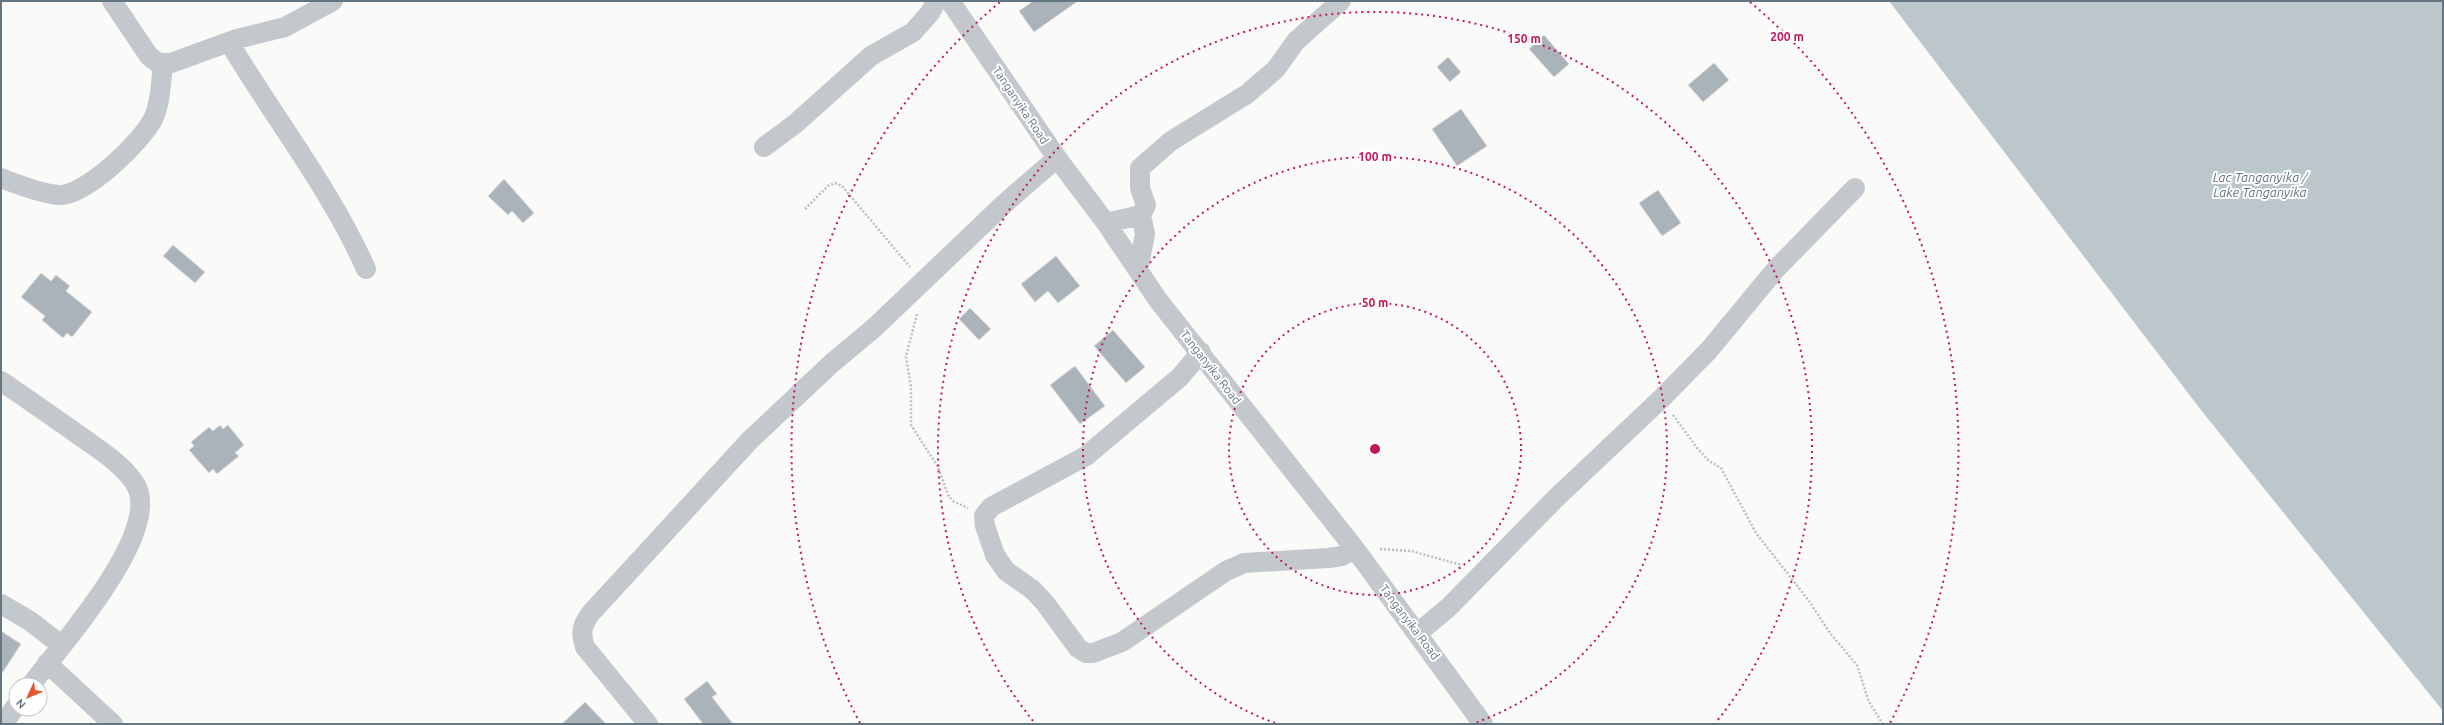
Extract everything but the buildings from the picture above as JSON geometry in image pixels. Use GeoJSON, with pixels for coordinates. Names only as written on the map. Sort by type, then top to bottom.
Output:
{"type":"FeatureCollection","features":[{"type":"Feature","properties":{"kind":"street"},"geometry":{"type":"LineString","coordinates":[[112,1],[149,56],[163,63],[181,61],[229,42],[285,28],[334,1]]}},
{"type":"Feature","properties":{"kind":"street"},"geometry":{"type":"LineString","coordinates":[[764,147],[795,124],[871,56],[913,32],[930,13],[936,1]]}},
{"type":"Feature","properties":{"kind":"street","name":"Tanganyika Road"},"geometry":{"type":"LineString","coordinates":[[950,1],[1057,158],[1106,222],[1158,300],[1201,352],[1278,454],[1355,549],[1484,724]]}},
{"type":"Feature","properties":{"kind":"street"},"geometry":{"type":"LineString","coordinates":[[1138,270],[1145,234],[1141,214],[1146,206],[1140,188],[1140,168],[1171,141],[1247,94],[1276,69],[1296,41],[1341,1]]}},
{"type":"Feature","properties":{"kind":"street"},"geometry":{"type":"LineString","coordinates":[[229,42],[278,120],[332,200],[366,269]]}},
{"type":"Feature","properties":{"kind":"street"},"geometry":{"type":"LineString","coordinates":[[1,178],[56,195],[68,194],[106,171],[133,146],[146,131],[154,117],[163,63]]}},
{"type":"Feature","properties":{"kind":"street"},"geometry":{"type":"LineString","coordinates":[[648,724],[585,647],[581,635],[586,620],[750,440],[832,363],[874,328],[923,280],[1057,158]]}},
{"type":"Feature","properties":{"kind":"street"},"geometry":{"type":"LineString","coordinates":[[1418,633],[1556,498],[1663,397],[1709,350],[1776,269],[1855,188]]}},
{"type":"Feature","properties":{"kind":"street"},"geometry":{"type":"LineString","coordinates":[[1106,222],[1141,214]]}},
{"type":"Feature","properties":{"kind":"street"},"geometry":{"type":"LineString","coordinates":[[1201,352],[1180,377],[1086,456],[991,507],[984,516],[985,526],[995,555],[1006,570],[1034,590],[1078,648],[1086,653],[1103,651],[1122,642],[1226,572],[1244,563],[1329,558],[1355,549]]}},
{"type":"Feature","properties":{"kind":"street"},"geometry":{"type":"LineString","coordinates":[[1,381],[115,461],[134,481],[139,491],[139,511],[132,537],[123,561],[111,580],[37,677]]}},
{"type":"Feature","properties":{"kind":"street"},"geometry":{"type":"LineString","coordinates":[[1,604],[30,621],[61,645]]}},
{"type":"Feature","properties":{"kind":"street"},"geometry":{"type":"LineString","coordinates":[[47,663],[113,724]]}},
{"type":"Feature","properties":{"kind":"path"},"geometry":{"type":"LineString","coordinates":[[805,209],[828,186],[835,183],[842,186],[903,260],[923,280]]}},
{"type":"Feature","properties":{"kind":"path"},"geometry":{"type":"LineString","coordinates":[[918,312],[906,357],[911,387],[911,425],[938,467],[948,495],[953,500],[984,516]]}},
{"type":"Feature","properties":{"kind":"path"},"geometry":{"type":"LineString","coordinates":[[1663,397],[1697,448],[1709,461],[1720,468],[1756,533],[1801,590],[1830,633],[1857,665],[1869,702],[1883,724]]}},
{"type":"Feature","properties":{"kind":"path"},"geometry":{"type":"LineString","coordinates":[[1355,549],[1398,549],[1484,570]]}},
{"type":"Feature","properties":{"kind":"water","name":"Lac Tanganyika / Lake Tanganyika"},"geometry":{"type":"Polygon","coordinates":[[[1889,1],[2443,1],[2443,711],[2201,410],[1889,1]]]}}]}
